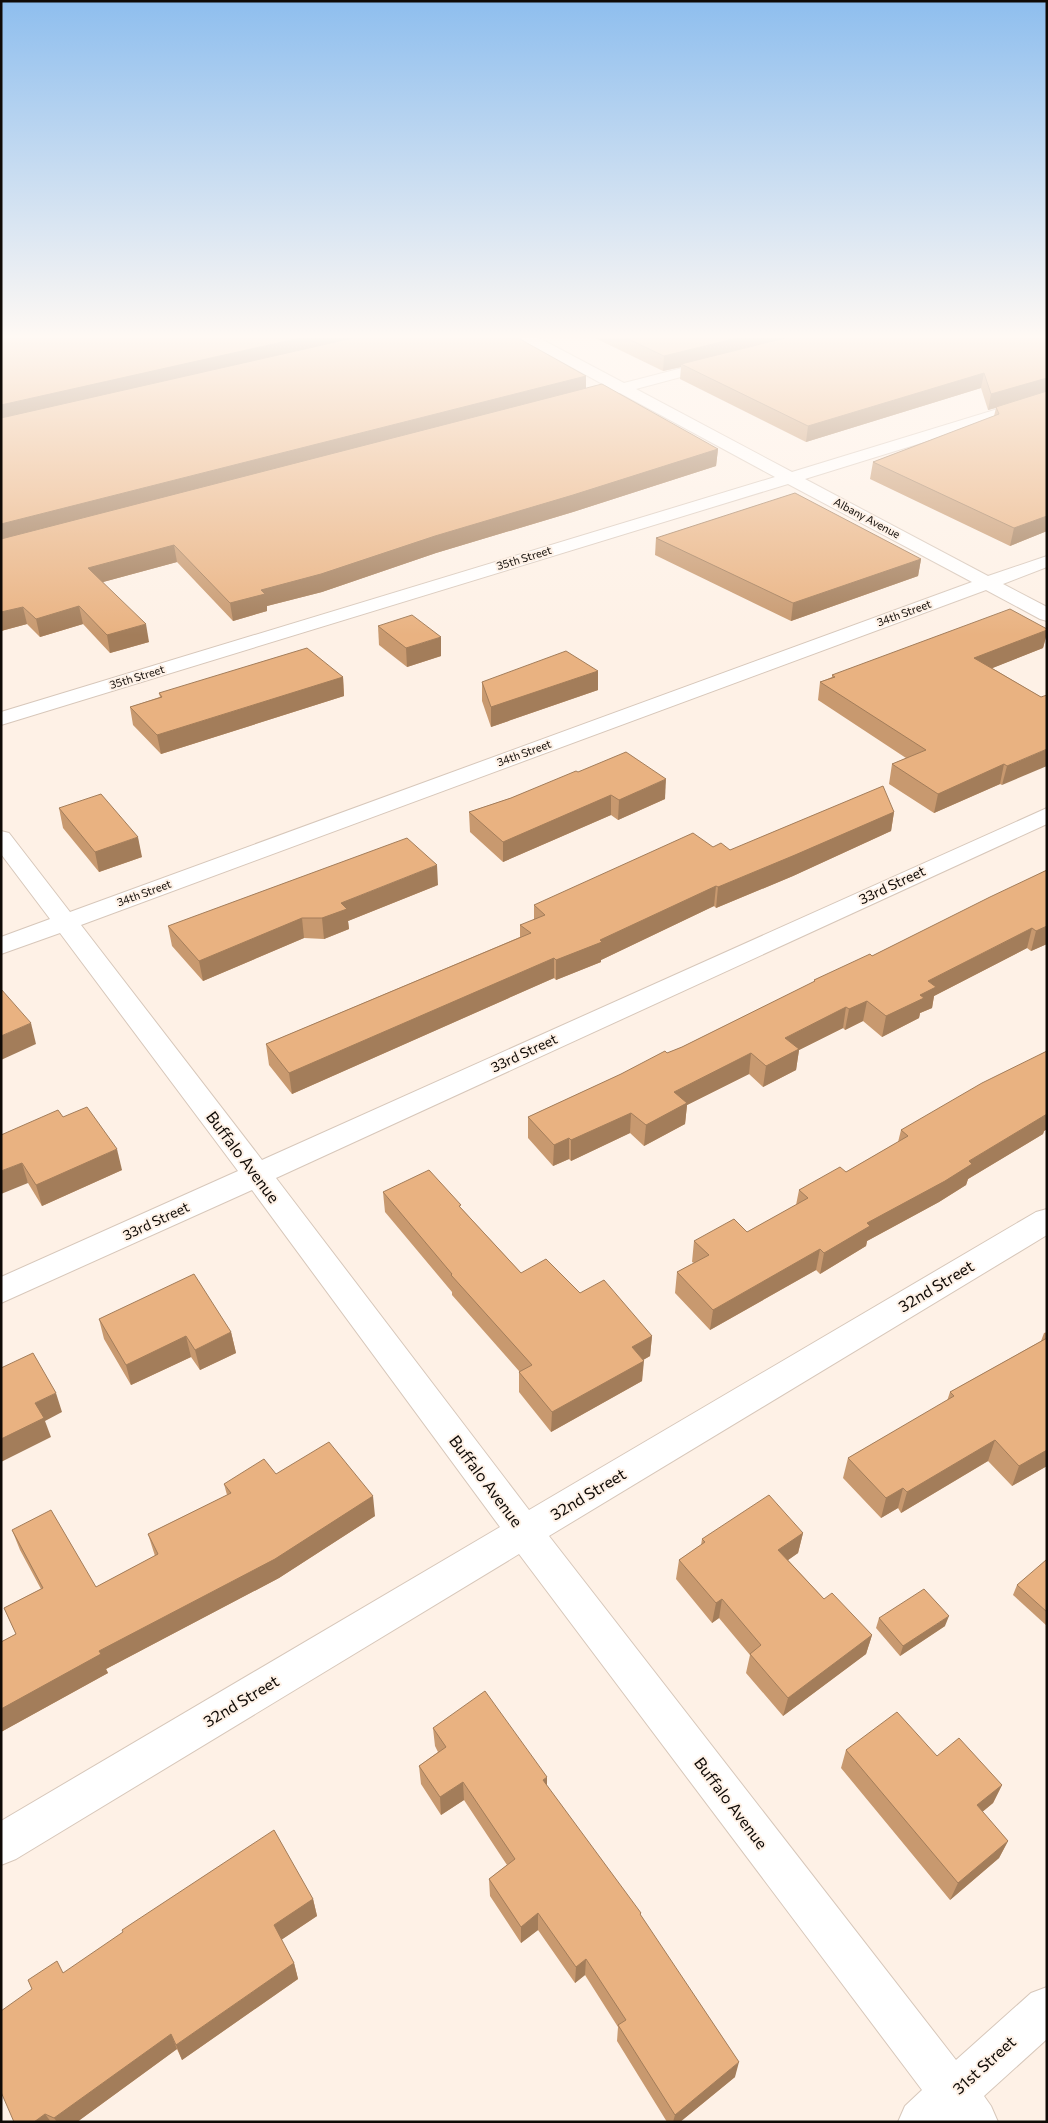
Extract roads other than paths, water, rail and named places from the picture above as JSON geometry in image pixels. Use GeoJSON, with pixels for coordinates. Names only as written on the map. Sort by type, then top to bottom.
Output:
{"type":"FeatureCollection","features":[{"type":"Feature","properties":{"kind":"street","name":"Albany Avenue"},"geometry":{"type":"LineString","coordinates":[[714,437],[1047,614]]}},
{"type":"Feature","properties":{"kind":"street","name":"35th Street"},"geometry":{"type":"LineString","coordinates":[[1,719],[921,437]]}},
{"type":"Feature","properties":{"kind":"street","name":"34th Street"},"geometry":{"type":"LineString","coordinates":[[1,946],[1047,561]]}},
{"type":"Feature","properties":{"kind":"street","name":"33rd Street"},"geometry":{"type":"LineString","coordinates":[[1,1292],[1047,815]]}},
{"type":"Feature","properties":{"kind":"street","name":"Buffalo Avenue"},"geometry":{"type":"LineString","coordinates":[[1,838],[257,1175],[524,1532],[964,2107]]}},
{"type":"Feature","properties":{"kind":"street","name":"32nd Street"},"geometry":{"type":"LineString","coordinates":[[1,1844],[1047,1220]]}},
{"type":"Feature","properties":{"kind":"street","name":"31st Street"},"geometry":{"type":"LineString","coordinates":[[921,2122],[964,2107],[1047,2009]]}}]}
